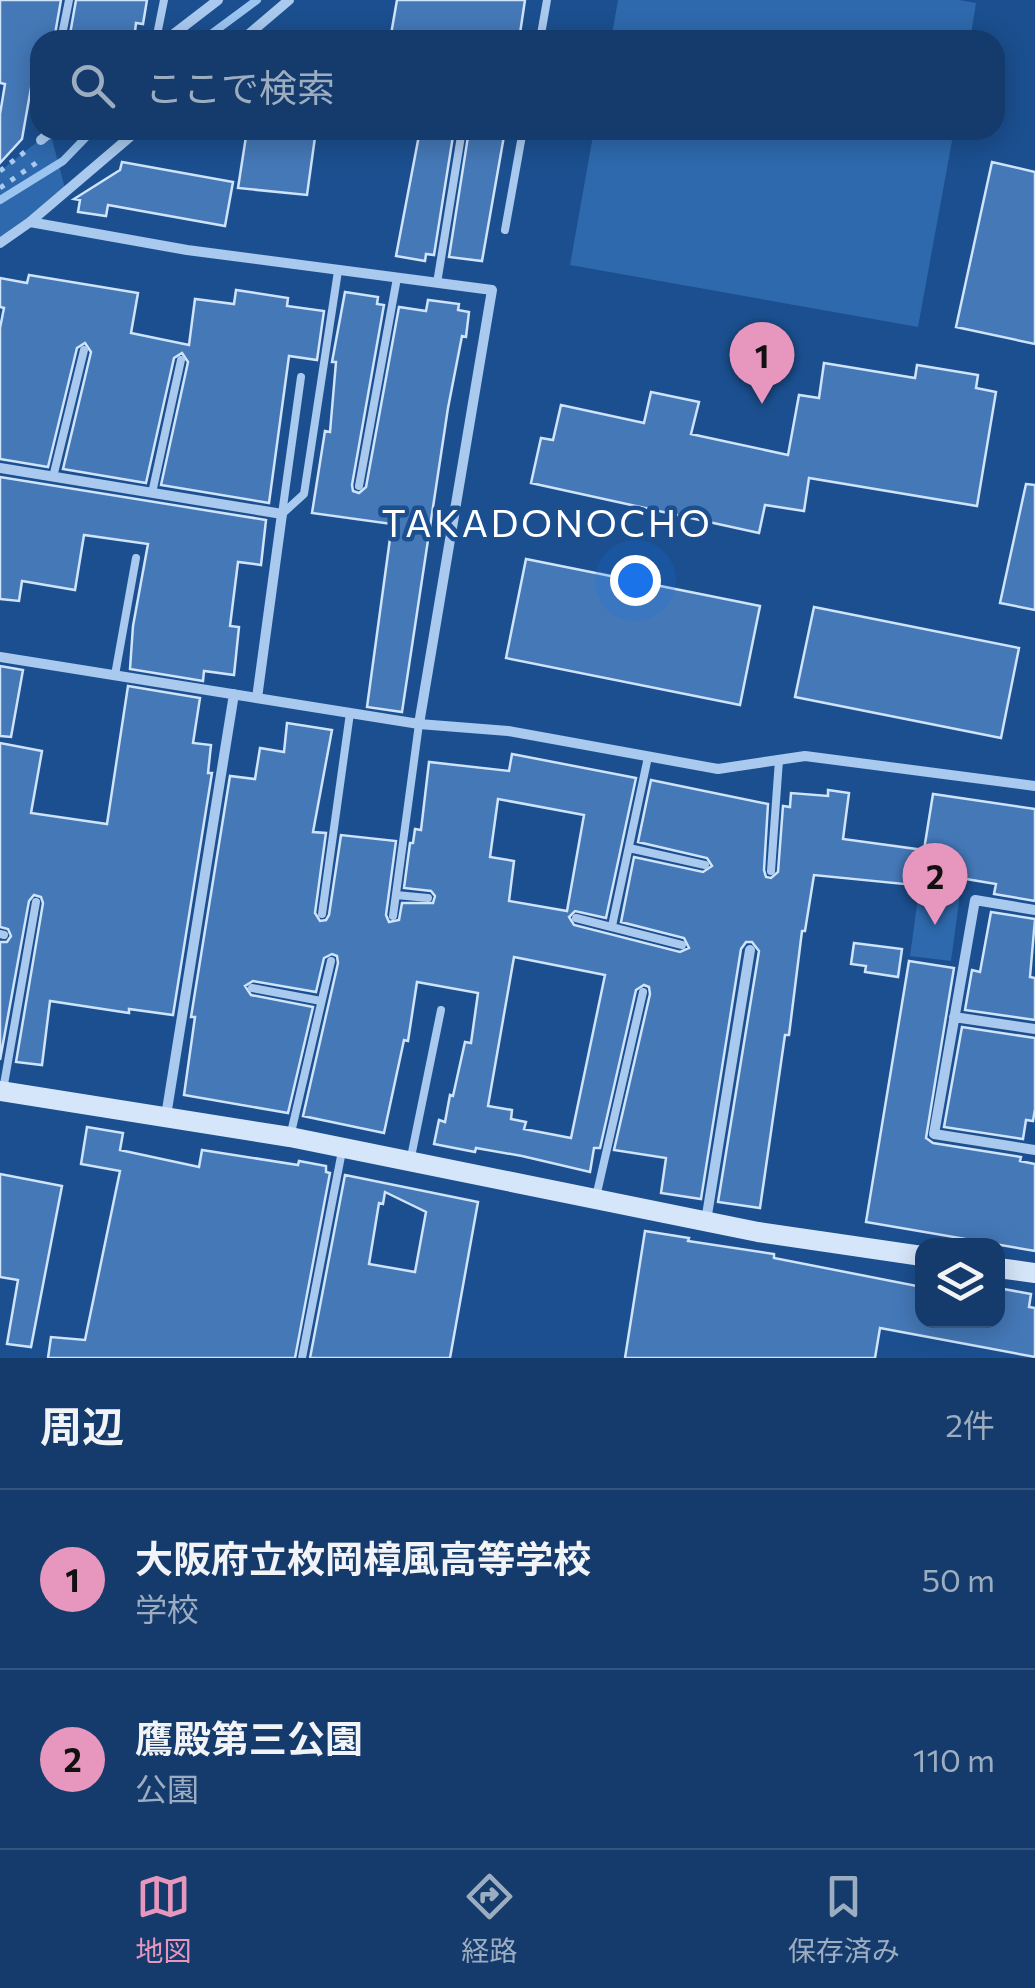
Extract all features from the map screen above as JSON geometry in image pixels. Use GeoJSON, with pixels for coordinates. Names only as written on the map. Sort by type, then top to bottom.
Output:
{"type":"FeatureCollection","features":[{"type":"Feature","properties":{"kind":"street"},"geometry":{"type":"LineString","coordinates":[[179,30],[218,0]]}},
{"type":"Feature","properties":{"kind":"street"},"geometry":{"type":"LineString","coordinates":[[254,30],[289,0]]}},
{"type":"Feature","properties":{"kind":"street"},"geometry":{"type":"LineString","coordinates":[[0,243],[126,140]]}},
{"type":"Feature","properties":{"kind":"street"},"geometry":{"type":"LineString","coordinates":[[30,222],[187,250],[492,290],[419,724]]}},
{"type":"Feature","properties":{"kind":"street"},"geometry":{"type":"LineString","coordinates":[[0,468],[282,514],[257,698]]}},
{"type":"Feature","properties":{"kind":"street"},"geometry":{"type":"LineString","coordinates":[[0,657],[419,724],[508,731],[718,769],[805,756],[1035,786]]}},
{"type":"Feature","properties":{"kind":"street"},"geometry":{"type":"LineString","coordinates":[[166,1116],[234,694]]}},
{"type":"Feature","properties":{"kind":"street"},"geometry":{"type":"LineString","coordinates":[[1035,910],[975,900],[934,1134],[1035,1150]]}},
{"type":"Feature","properties":{"kind":"street"},"geometry":{"type":"LineString","coordinates":[[706,1221],[750,950]]}},
{"type":"Feature","properties":{"kind":"street"},"geometry":{"type":"LineString","coordinates":[[954,1017],[1035,1029]]}},
{"type":"Feature","properties":{"kind":"street"},"geometry":{"type":"LineString","coordinates":[[1,1092],[290,1136],[706,1221],[915,1255]]}},
{"type":"Feature","properties":{"kind":"street"},"geometry":{"type":"LineString","coordinates":[[1005,1269],[1035,1273]]}},
{"type":"Feature","properties":{"kind":"lane"},"geometry":{"type":"LineString","coordinates":[[63,30],[70,0]]}},
{"type":"Feature","properties":{"kind":"lane"},"geometry":{"type":"LineString","coordinates":[[158,30],[164,0]]}},
{"type":"Feature","properties":{"kind":"lane"},"geometry":{"type":"LineString","coordinates":[[542,30],[547,0]]}},
{"type":"Feature","properties":{"kind":"lane"},"geometry":{"type":"LineString","coordinates":[[437,283],[460,140]]}},
{"type":"Feature","properties":{"kind":"lane"},"geometry":{"type":"LineString","coordinates":[[505,230],[521,140]]}},
{"type":"Feature","properties":{"kind":"lane"},"geometry":{"type":"LineString","coordinates":[[282,514],[304,494],[338,271]]}},
{"type":"Feature","properties":{"kind":"lane"},"geometry":{"type":"LineString","coordinates":[[360,486],[397,278]]}},
{"type":"Feature","properties":{"kind":"lane"},"geometry":{"type":"LineString","coordinates":[[53,477],[84,350]]}},
{"type":"Feature","properties":{"kind":"lane"},"geometry":{"type":"LineString","coordinates":[[152,493],[181,360]]}},
{"type":"Feature","properties":{"kind":"lane"},"geometry":{"type":"LineString","coordinates":[[282,514],[301,377]]}},
{"type":"Feature","properties":{"kind":"lane"},"geometry":{"type":"LineString","coordinates":[[115,675],[136,558]]}},
{"type":"Feature","properties":{"kind":"lane"},"geometry":{"type":"LineString","coordinates":[[322,914],[350,713]]}},
{"type":"Feature","properties":{"kind":"lane"},"geometry":{"type":"LineString","coordinates":[[393,916],[419,724]]}},
{"type":"Feature","properties":{"kind":"lane"},"geometry":{"type":"LineString","coordinates":[[612,926],[648,756]]}},
{"type":"Feature","properties":{"kind":"lane"},"geometry":{"type":"LineString","coordinates":[[771,871],[779,760]]}},
{"type":"Feature","properties":{"kind":"lane"},"geometry":{"type":"LineString","coordinates":[[629,848],[705,864]]}},
{"type":"Feature","properties":{"kind":"lane"},"geometry":{"type":"LineString","coordinates":[[396,894],[428,898]]}},
{"type":"Feature","properties":{"kind":"lane"},"geometry":{"type":"LineString","coordinates":[[1,1092],[36,902]]}},
{"type":"Feature","properties":{"kind":"lane"},"geometry":{"type":"LineString","coordinates":[[576,918],[682,945]]}},
{"type":"Feature","properties":{"kind":"lane"},"geometry":{"type":"LineString","coordinates":[[290,1136],[331,961]]}},
{"type":"Feature","properties":{"kind":"lane"},"geometry":{"type":"LineString","coordinates":[[252,988],[321,1001]]}},
{"type":"Feature","properties":{"kind":"lane"},"geometry":{"type":"LineString","coordinates":[[595,1199],[643,992]]}},
{"type":"Feature","properties":{"kind":"lane"},"geometry":{"type":"LineString","coordinates":[[410,1162],[441,1010]]}},
{"type":"Feature","properties":{"kind":"lane"},"geometry":{"type":"LineString","coordinates":[[302,1358],[342,1148]]}},
{"type":"Feature","properties":{"kind":"path"},"geometry":{"type":"LineString","coordinates":[[0,171],[36,140]]}},
{"type":"Feature","properties":{"kind":"path"},"geometry":{"type":"LineString","coordinates":[[0,188],[39,161],[41,140]]}},
{"type":"Feature","properties":{"kind":"shaded area"},"geometry":{"type":"Polygon","coordinates":[[[618,0],[976,3],[972,30],[613,30],[618,0]]]}},
{"type":"Feature","properties":{"kind":"shaded area"},"geometry":{"type":"Polygon","coordinates":[[[40,140],[52,140],[66,192],[0,243],[0,171],[40,140]]]}},
{"type":"Feature","properties":{"kind":"shaded area"},"geometry":{"type":"Polygon","coordinates":[[[592,140],[952,140],[918,327],[570,265],[592,140]]]}},
{"type":"Feature","properties":{"kind":"shaded area"},"geometry":{"type":"Polygon","coordinates":[[[919,890],[960,894],[951,961],[910,956],[919,890]]]}},
{"type":"Feature","properties":{"kind":"building"},"geometry":{"type":"Polygon","coordinates":[[[0,0],[61,0],[56,30],[30,30],[30,94],[22,139],[0,163],[0,114],[5,84],[0,83],[0,0]]]}},
{"type":"Feature","properties":{"kind":"building"},"geometry":{"type":"Polygon","coordinates":[[[76,0],[147,0],[143,24],[136,23],[135,30],[71,30],[76,0]]]}},
{"type":"Feature","properties":{"kind":"building"},"geometry":{"type":"Polygon","coordinates":[[[397,0],[525,0],[520,30],[392,30],[397,0]]]}},
{"type":"Feature","properties":{"kind":"building"},"geometry":{"type":"Polygon","coordinates":[[[245,140],[315,140],[307,195],[238,188],[245,140]]]}},
{"type":"Feature","properties":{"kind":"building"},"geometry":{"type":"Polygon","coordinates":[[[418,140],[452,140],[434,255],[426,254],[425,261],[396,256],[418,140]]]}},
{"type":"Feature","properties":{"kind":"building"},"geometry":{"type":"Polygon","coordinates":[[[467,140],[503,140],[482,261],[449,257],[467,140]]]}},
{"type":"Feature","properties":{"kind":"building"},"geometry":{"type":"Polygon","coordinates":[[[122,162],[233,182],[225,226],[108,205],[106,216],[78,212],[80,200],[74,199],[120,170],[122,162]]]}},
{"type":"Feature","properties":{"kind":"building"},"geometry":{"type":"Polygon","coordinates":[[[992,162],[1035,172],[1035,344],[956,327],[992,162]]]}},
{"type":"Feature","properties":{"kind":"building"},"geometry":{"type":"Polygon","coordinates":[[[29,275],[138,293],[131,333],[189,345],[195,299],[234,304],[236,290],[288,298],[287,306],[324,311],[317,360],[289,356],[269,503],[161,485],[188,362],[182,353],[174,358],[146,483],[63,469],[91,352],[85,343],[77,348],[48,467],[0,459],[0,328],[4,308],[0,307],[0,278],[27,283],[29,275]]]}},
{"type":"Feature","properties":{"kind":"building"},"geometry":{"type":"Polygon","coordinates":[[[345,292],[378,297],[377,304],[384,305],[352,485],[353,491],[359,493],[366,487],[399,307],[426,311],[428,300],[459,304],[458,310],[469,312],[448,408],[402,712],[367,707],[392,524],[312,513],[325,431],[330,432],[336,362],[332,362],[345,292]]]}},
{"type":"Feature","properties":{"kind":"building"},"geometry":{"type":"Polygon","coordinates":[[[824,363],[915,378],[917,365],[978,375],[976,388],[996,392],[977,506],[809,478],[804,511],[765,505],[759,533],[531,483],[541,438],[553,440],[561,405],[644,423],[651,392],[699,402],[691,434],[788,455],[799,395],[819,398],[824,363]]]}},
{"type":"Feature","properties":{"kind":"building"},"geometry":{"type":"Polygon","coordinates":[[[0,477],[266,520],[261,565],[238,562],[230,626],[239,627],[234,675],[204,671],[203,681],[130,669],[133,626],[148,544],[84,535],[75,590],[22,581],[19,601],[0,599],[0,477]]]}},
{"type":"Feature","properties":{"kind":"building"},"geometry":{"type":"Polygon","coordinates":[[[1026,484],[1035,485],[1035,610],[1000,603],[1026,484]]]}},
{"type":"Feature","properties":{"kind":"building"},"geometry":{"type":"Polygon","coordinates":[[[526,559],[760,606],[740,705],[506,658],[526,559]]]}},
{"type":"Feature","properties":{"kind":"building"},"geometry":{"type":"Polygon","coordinates":[[[814,607],[1019,648],[1001,738],[795,697],[814,607]]]}},
{"type":"Feature","properties":{"kind":"building"},"geometry":{"type":"Polygon","coordinates":[[[0,666],[23,670],[11,737],[0,736],[0,666]]]}},
{"type":"Feature","properties":{"kind":"building"},"geometry":{"type":"Polygon","coordinates":[[[128,686],[200,698],[193,743],[211,745],[208,773],[212,773],[173,1015],[50,1001],[42,1065],[16,1062],[43,903],[41,897],[34,895],[29,901],[0,1060],[0,942],[7,942],[11,936],[8,929],[0,927],[0,743],[42,751],[31,813],[107,824],[128,686]]]}},
{"type":"Feature","properties":{"kind":"building"},"geometry":{"type":"Polygon","coordinates":[[[287,723],[332,730],[313,832],[326,833],[315,913],[320,921],[329,915],[341,835],[396,841],[386,915],[389,922],[399,920],[402,903],[433,903],[435,896],[431,891],[404,888],[410,843],[415,829],[421,830],[429,762],[509,771],[512,754],[636,778],[606,918],[575,911],[569,917],[574,925],[680,952],[689,948],[684,938],[621,922],[634,857],[703,872],[712,866],[707,858],[638,842],[651,780],[768,804],[764,870],[766,877],[771,878],[778,872],[783,806],[790,807],[791,793],[849,793],[843,839],[924,850],[933,794],[1035,809],[1035,901],[994,894],[996,884],[954,877],[936,875],[934,887],[814,875],[802,931],[789,1035],[785,1035],[760,1208],[718,1202],[759,951],[752,942],[746,942],[741,949],[701,1199],[661,1193],[666,1158],[614,1150],[650,994],[649,987],[644,985],[636,990],[600,1148],[594,1148],[590,1172],[522,1156],[434,1144],[439,1120],[445,1122],[450,1095],[453,1096],[465,1042],[471,1043],[478,993],[417,982],[408,1041],[404,1040],[384,1133],[303,1116],[338,963],[337,956],[332,954],[324,958],[316,992],[253,981],[245,986],[251,995],[313,1007],[288,1113],[184,1095],[195,1017],[191,1017],[230,776],[255,779],[260,748],[284,752],[287,723]],[[498,799],[490,857],[514,861],[509,901],[567,911],[584,815],[498,799]],[[514,957],[488,1106],[512,1110],[511,1119],[526,1122],[524,1129],[571,1138],[605,975],[514,957]]]}},
{"type":"Feature","properties":{"kind":"building"},"geometry":{"type":"Polygon","coordinates":[[[991,912],[1035,919],[1030,977],[1035,978],[1035,1020],[965,1010],[972,970],[980,972],[991,912]]]}},
{"type":"Feature","properties":{"kind":"building"},"geometry":{"type":"Polygon","coordinates":[[[854,943],[902,949],[898,977],[865,972],[866,966],[851,964],[854,943]]]}},
{"type":"Feature","properties":{"kind":"building"},"geometry":{"type":"Polygon","coordinates":[[[909,961],[954,968],[926,1138],[933,1143],[1021,1157],[1020,1161],[1035,1164],[1035,1251],[1005,1246],[1005,1238],[959,1238],[866,1222],[909,961]]]}},
{"type":"Feature","properties":{"kind":"building"},"geometry":{"type":"Polygon","coordinates":[[[962,1027],[1035,1038],[1035,1109],[1033,1121],[1026,1120],[1023,1139],[944,1127],[962,1027]]]}},
{"type":"Feature","properties":{"kind":"building"},"geometry":{"type":"Polygon","coordinates":[[[87,1127],[123,1133],[120,1150],[199,1167],[202,1150],[326,1166],[330,1173],[295,1358],[48,1358],[51,1337],[85,1340],[120,1171],[81,1164],[87,1127]]]}},
{"type":"Feature","properties":{"kind":"building"},"geometry":{"type":"Polygon","coordinates":[[[0,1174],[62,1186],[31,1347],[7,1344],[18,1280],[0,1277],[0,1174]]]}},
{"type":"Feature","properties":{"kind":"building"},"geometry":{"type":"Polygon","coordinates":[[[345,1175],[478,1202],[450,1358],[310,1358],[345,1175]],[[385,1192],[383,1204],[379,1203],[369,1264],[415,1272],[426,1212],[385,1192]]]}},
{"type":"Feature","properties":{"kind":"building"},"geometry":{"type":"Polygon","coordinates":[[[645,1231],[774,1254],[774,1258],[915,1286],[915,1328],[1005,1328],[1005,1289],[1031,1294],[1029,1307],[1035,1308],[1035,1357],[880,1328],[875,1358],[625,1358],[645,1231]]]}},
{"type":"Feature","properties":{"kind":"waterway"},"geometry":{"type":"LineString","coordinates":[[216,30],[257,0]]}},
{"type":"Feature","properties":{"kind":"waterway"},"geometry":{"type":"LineString","coordinates":[[0,200],[63,161],[83,140]]}},
{"type":"Feature","properties":{"kind":"place","name":"大阪府立枚岡樟風高等学校"},"geometry":{"type":"Point","coordinates":[762,404]}},
{"type":"Feature","properties":{"kind":"place","name":"鷹殿第三公園"},"geometry":{"type":"Point","coordinates":[935,925]}},
{"type":"Feature","properties":{"kind":"district","name":"TAKADONOCHO"},"geometry":{"type":"Point","coordinates":[547,524]}}]}
